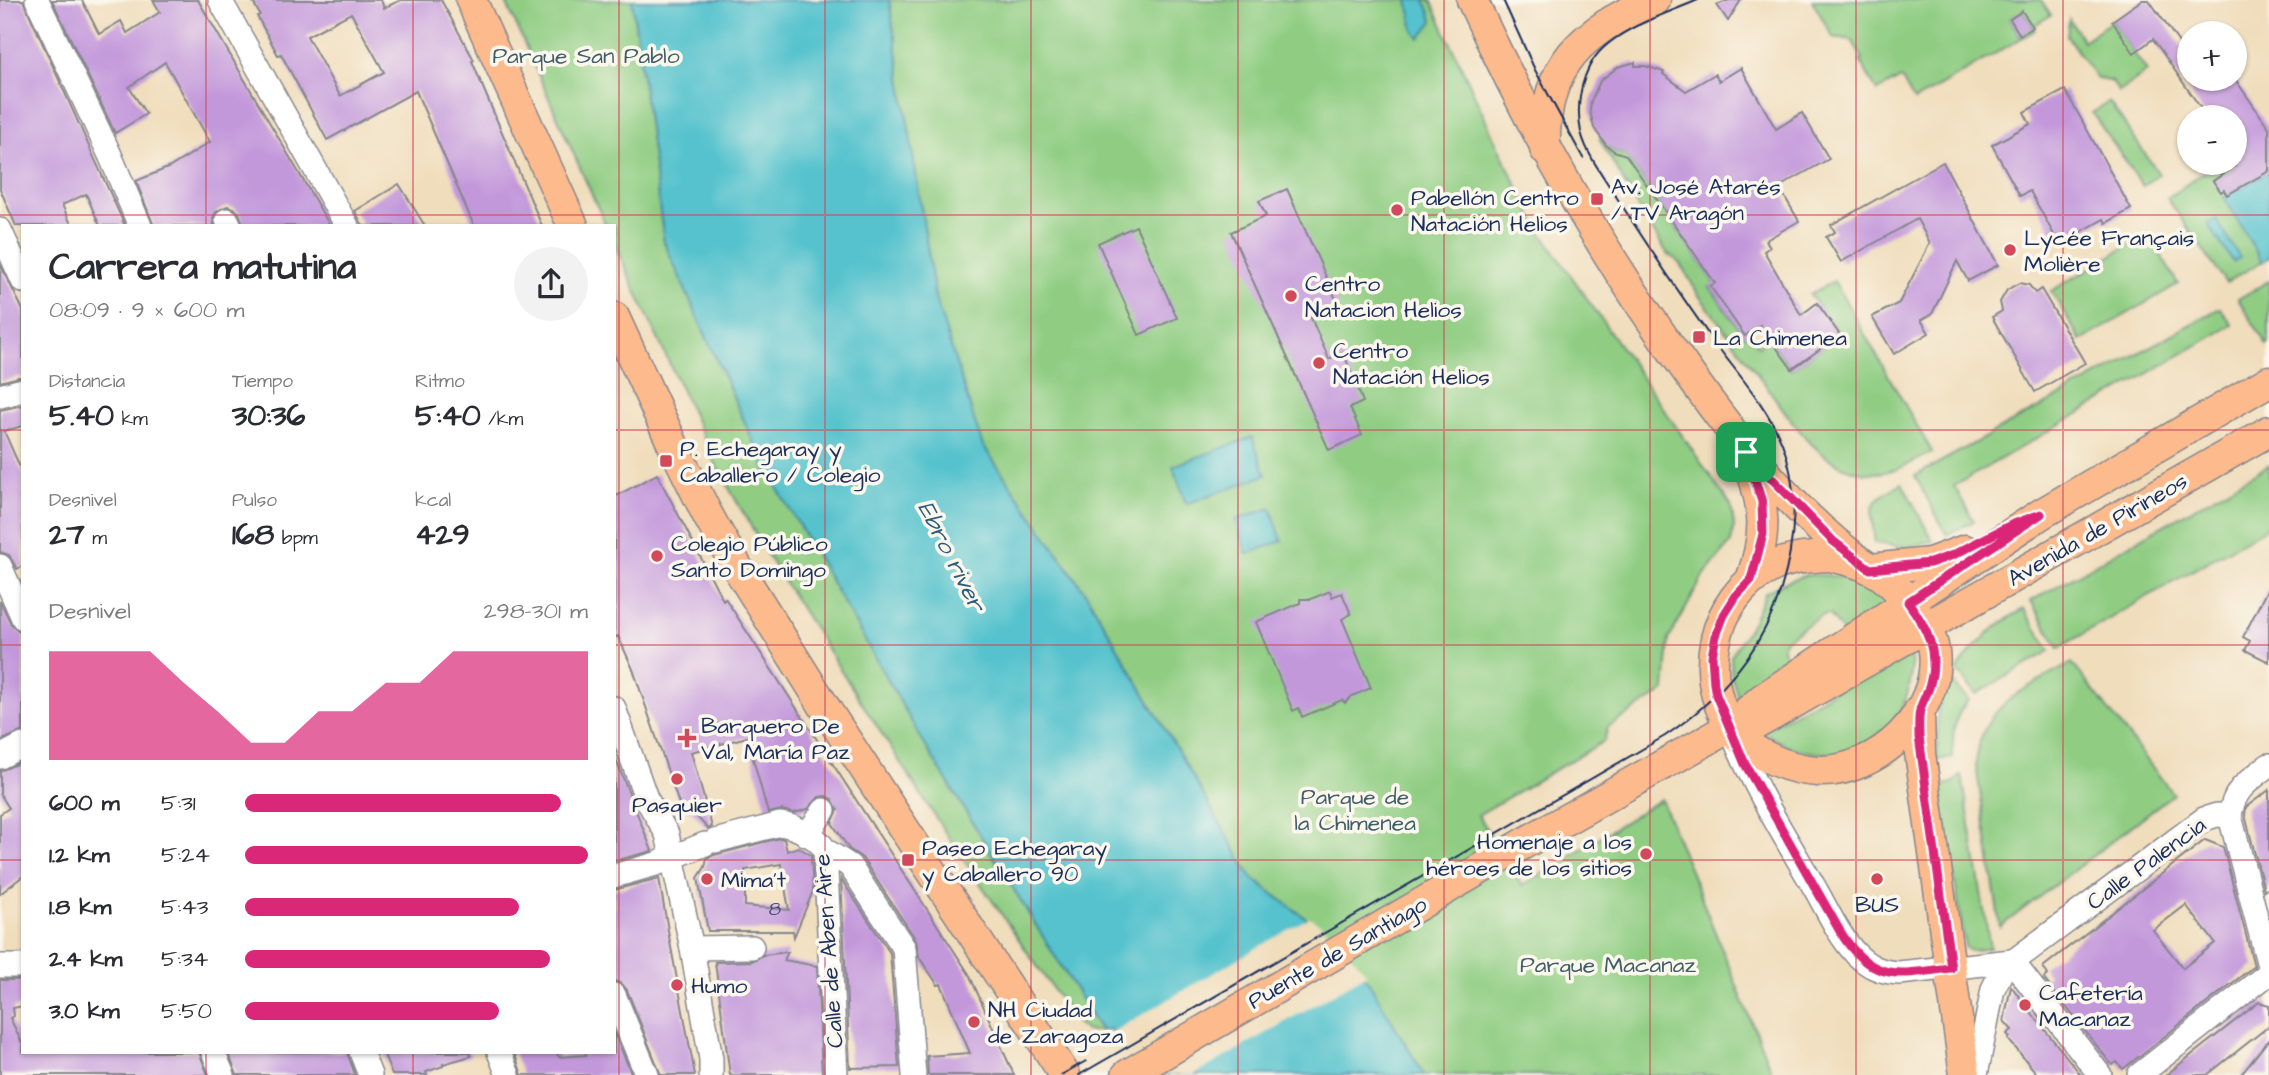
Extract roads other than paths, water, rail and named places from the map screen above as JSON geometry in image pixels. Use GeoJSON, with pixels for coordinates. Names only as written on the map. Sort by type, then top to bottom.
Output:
{"type":"FeatureCollection","features":[{"type":"Feature","properties":{"kind":"main road"},"geometry":{"type":"LineString","coordinates":[[471,0],[572,224]]}},
{"type":"Feature","properties":{"kind":"main road"},"geometry":{"type":"LineString","coordinates":[[1472,0],[1545,149],[1622,277],[1746,452],[1833,541],[1870,569],[1891,583],[1908,602],[1925,628],[1934,652],[1934,668],[1919,711],[1904,733],[1872,758],[1839,769],[1819,771],[1781,763],[1760,753],[1730,727],[1716,695],[1712,656],[1724,615],[1736,596],[1751,580],[1777,565],[1809,556],[1830,556],[1870,569],[1930,563],[2041,514]]}},
{"type":"Feature","properties":{"kind":"main road"},"geometry":{"type":"LineString","coordinates":[[1545,149],[1550,99],[1560,71],[1569,58],[1603,25],[1621,14],[1655,0]]}},
{"type":"Feature","properties":{"kind":"main road"},"geometry":{"type":"LineString","coordinates":[[616,321],[706,514],[1055,1071]]}},
{"type":"Feature","properties":{"kind":"main road","name":"Avenida de Pirineos"},"geometry":{"type":"LineString","coordinates":[[1730,727],[1762,699],[2041,514],[2269,381]]}},
{"type":"Feature","properties":{"kind":"main road","name":"Avenida de Pirineos"},"geometry":{"type":"LineString","coordinates":[[1730,727],[1760,722],[2269,431]]}},
{"type":"Feature","properties":{"kind":"main road"},"geometry":{"type":"LineString","coordinates":[[1746,452],[1762,502],[1764,526],[1751,580]]}},
{"type":"Feature","properties":{"kind":"main road"},"geometry":{"type":"LineString","coordinates":[[1919,711],[1920,753],[1965,1075]]}},
{"type":"Feature","properties":{"kind":"main road","name":"Puente de Santiago"},"geometry":{"type":"LineString","coordinates":[[1129,1073],[1730,727]]}},
{"type":"Feature","properties":{"kind":"street"},"geometry":{"type":"LineString","coordinates":[[37,0],[110,155],[139,224]]}},
{"type":"Feature","properties":{"kind":"street"},"geometry":{"type":"LineString","coordinates":[[220,0],[346,224]]}},
{"type":"Feature","properties":{"kind":"street"},"geometry":{"type":"LineString","coordinates":[[0,230],[21,277]]}},
{"type":"Feature","properties":{"kind":"street"},"geometry":{"type":"LineString","coordinates":[[0,396],[21,391]]}},
{"type":"Feature","properties":{"kind":"street"},"geometry":{"type":"LineString","coordinates":[[0,566],[16,585],[21,609]]}},
{"type":"Feature","properties":{"kind":"street"},"geometry":{"type":"LineString","coordinates":[[616,714],[646,798],[667,834],[692,948],[711,1059],[711,1075]]}},
{"type":"Feature","properties":{"kind":"street","name":"Calle Palencia"},"geometry":{"type":"LineString","coordinates":[[1730,727],[1759,791],[1841,933],[1857,954],[1872,967],[1889,972],[1911,973],[2012,961]]}},
{"type":"Feature","properties":{"kind":"street"},"geometry":{"type":"LineString","coordinates":[[0,757],[21,746]]}},
{"type":"Feature","properties":{"kind":"street","name":"Calle Palencia"},"geometry":{"type":"LineString","coordinates":[[1976,1075],[1993,989],[1999,974],[2012,961],[2204,820],[2217,815],[2230,816],[2232,803],[2239,789],[2269,765]]}},
{"type":"Feature","properties":{"kind":"street","name":"Calle de Aben Aire"},"geometry":{"type":"LineString","coordinates":[[807,835],[824,810]]}},
{"type":"Feature","properties":{"kind":"street"},"geometry":{"type":"LineString","coordinates":[[2230,816],[2269,966]]}},
{"type":"Feature","properties":{"kind":"street","name":"Calle de Aben Aire"},"geometry":{"type":"LineString","coordinates":[[616,875],[710,843],[780,824],[788,825],[821,844],[825,850],[827,878],[836,1075]]}},
{"type":"Feature","properties":{"kind":"street"},"geometry":{"type":"LineString","coordinates":[[825,850],[850,866],[904,948],[914,1075]]}},
{"type":"Feature","properties":{"kind":"street"},"geometry":{"type":"LineString","coordinates":[[692,948],[752,947]]}},
{"type":"Feature","properties":{"kind":"street"},"geometry":{"type":"LineString","coordinates":[[2012,961],[2100,1075]]}},
{"type":"Feature","properties":{"kind":"street"},"geometry":{"type":"LineString","coordinates":[[0,966],[21,966]]}},
{"type":"Feature","properties":{"kind":"street"},"geometry":{"type":"LineString","coordinates":[[2139,1075],[2269,973]]}},
{"type":"Feature","properties":{"kind":"street"},"geometry":{"type":"LineString","coordinates":[[616,1000],[647,1075]]}},
{"type":"Feature","properties":{"kind":"street"},"geometry":{"type":"LineString","coordinates":[[214,1054],[223,1075]]}},
{"type":"Feature","properties":{"kind":"street"},"geometry":{"type":"LineString","coordinates":[[362,1054],[370,1075]]}},
{"type":"Feature","properties":{"kind":"street"},"geometry":{"type":"LineString","coordinates":[[500,1054],[508,1075]]}},
{"type":"Feature","properties":{"kind":"water","name":"Ebro river"},"geometry":{"type":"Polygon","coordinates":[[[632,0],[889,0],[935,298],[982,444],[1087,595],[1252,878],[1335,940],[1370,984],[1424,1075],[1137,1075],[1110,1029],[1101,1031],[925,745],[762,461],[664,242],[632,0]]]}},
{"type":"Feature","properties":{"kind":"water"},"geometry":{"type":"Polygon","coordinates":[[[1408,0],[1425,0],[1433,21],[1420,38],[1414,31],[1408,0]]]}},
{"type":"Feature","properties":{"kind":"water"},"geometry":{"type":"Polygon","coordinates":[[[2269,171],[2269,257],[2262,262],[2224,197],[2269,171]]]}},
{"type":"Feature","properties":{"kind":"water"},"geometry":{"type":"Polygon","coordinates":[[[2216,219],[2240,258],[2233,262],[2208,224],[2216,219]]]}},
{"type":"Feature","properties":{"kind":"water"},"geometry":{"type":"Polygon","coordinates":[[[1252,437],[1266,475],[1186,504],[1173,466],[1252,437]]]}},
{"type":"Feature","properties":{"kind":"water"},"geometry":{"type":"Polygon","coordinates":[[[1271,508],[1282,541],[1247,554],[1236,520],[1271,508]]]}},
{"type":"Feature","properties":{"kind":"tram line"},"geometry":{"type":"LineString","coordinates":[[1503,0],[1535,70],[1583,158]]}},
{"type":"Feature","properties":{"kind":"tram line"},"geometry":{"type":"LineString","coordinates":[[1079,1075],[1665,736],[1703,707],[1720,690],[1736,672],[1762,633],[1773,612],[1790,554],[1793,497],[1788,460],[1782,443],[1760,403],[1714,342],[1597,168],[1584,141],[1580,123],[1582,86],[1593,60],[1602,49],[1641,24],[1698,0]]}},
{"type":"Feature","properties":{"kind":"tram line"},"geometry":{"type":"LineString","coordinates":[[1061,1075],[1086,1061]]}},
{"type":"Feature","properties":{"kind":"place","name":"Av. José Atarés / TV Aragón"},"geometry":{"type":"Point","coordinates":[1597,199]}},
{"type":"Feature","properties":{"kind":"place","name":"Pabellón Centro Natación Helios"},"geometry":{"type":"Point","coordinates":[1397,210]}},
{"type":"Feature","properties":{"kind":"place","name":"Lycée Français Molière"},"geometry":{"type":"Point","coordinates":[2010,250]}},
{"type":"Feature","properties":{"kind":"place","name":"Centro Natacion Helios"},"geometry":{"type":"Point","coordinates":[1291,296]}},
{"type":"Feature","properties":{"kind":"place","name":"La Chimenea"},"geometry":{"type":"Point","coordinates":[1699,337]}},
{"type":"Feature","properties":{"kind":"place","name":"Centro Natación Helios"},"geometry":{"type":"Point","coordinates":[1319,363]}},
{"type":"Feature","properties":{"kind":"place","name":"P. Echegaray y Caballero / Colegio"},"geometry":{"type":"Point","coordinates":[666,461]}},
{"type":"Feature","properties":{"kind":"place","name":"Colegio Público Santo Domingo"},"geometry":{"type":"Point","coordinates":[657,556]}},
{"type":"Feature","properties":{"kind":"place","name":"Barquero De Val, María Paz"},"geometry":{"type":"Point","coordinates":[687,738]}},
{"type":"Feature","properties":{"kind":"place","name":"Pasquier"},"geometry":{"type":"Point","coordinates":[677,779]}},
{"type":"Feature","properties":{"kind":"place","name":"Homenaje a los héroes de los sitios"},"geometry":{"type":"Point","coordinates":[1646,854]}},
{"type":"Feature","properties":{"kind":"place","name":"Paseo Echegaray y Caballero 90"},"geometry":{"type":"Point","coordinates":[908,860]}},
{"type":"Feature","properties":{"kind":"place","name":"Mima't"},"geometry":{"type":"Point","coordinates":[707,879]}},
{"type":"Feature","properties":{"kind":"place","name":"BUS"},"geometry":{"type":"Point","coordinates":[1877,879]}},
{"type":"Feature","properties":{"kind":"place","name":"Humo"},"geometry":{"type":"Point","coordinates":[677,985]}},
{"type":"Feature","properties":{"kind":"place","name":"Cafetería Macanaz"},"geometry":{"type":"Point","coordinates":[2025,1005]}},
{"type":"Feature","properties":{"kind":"place","name":"NH Ciudad de Zaragoza"},"geometry":{"type":"Point","coordinates":[974,1022]}},
{"type":"Feature","properties":{"kind":"park label","name":"Parque San Pablo"},"geometry":{"type":"Point","coordinates":[586,55]}},
{"type":"Feature","properties":{"kind":"park label","name":"Parque de la Chimenea"},"geometry":{"type":"Point","coordinates":[1355,809]}},
{"type":"Feature","properties":{"kind":"park label","name":"Parque Macanaz"},"geometry":{"type":"Point","coordinates":[1608,964]}}]}
